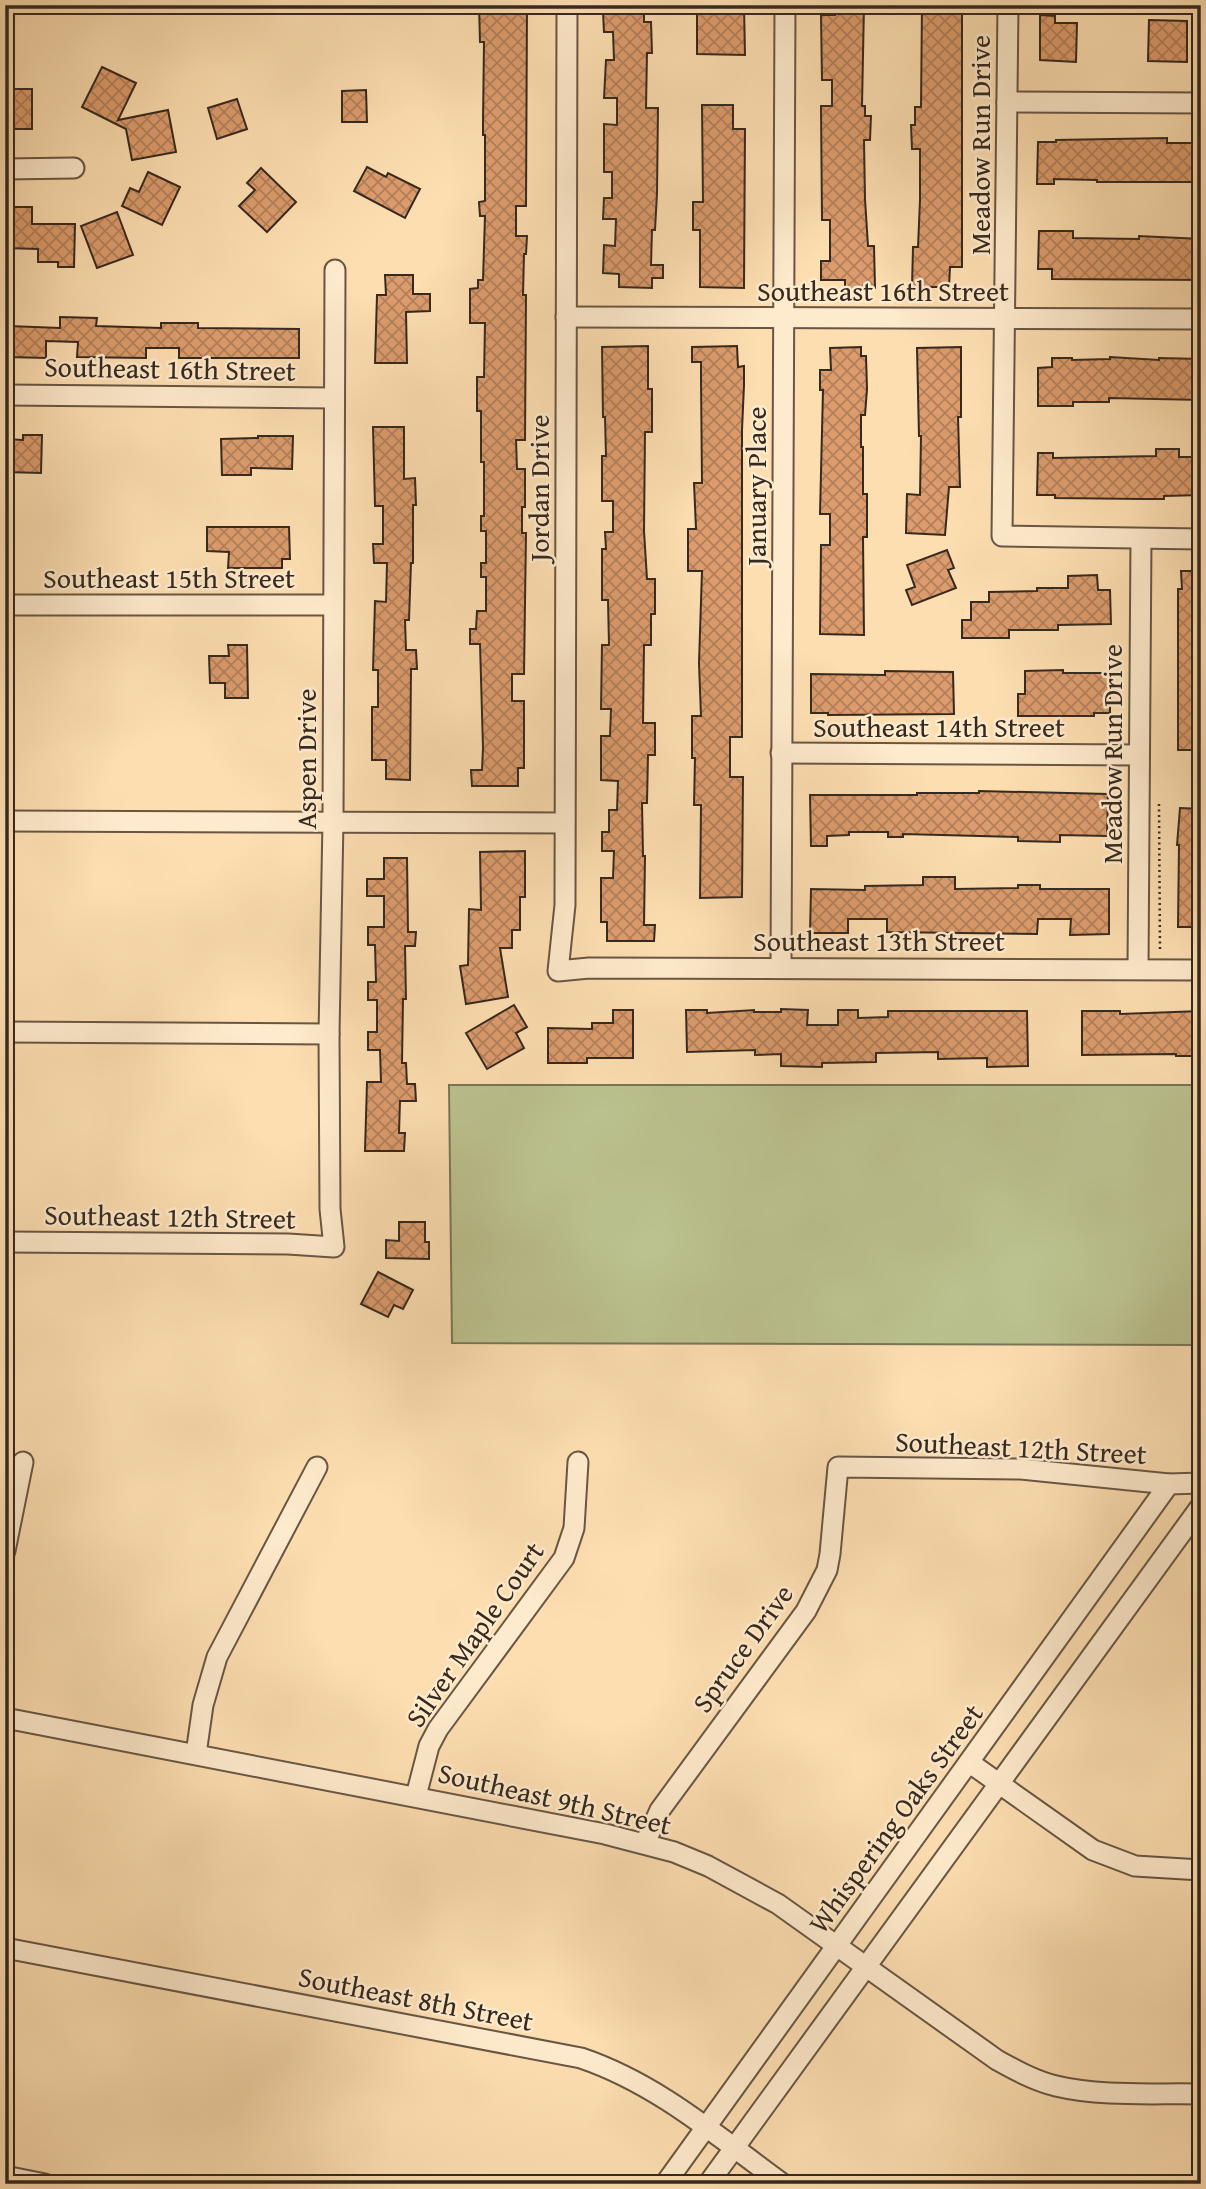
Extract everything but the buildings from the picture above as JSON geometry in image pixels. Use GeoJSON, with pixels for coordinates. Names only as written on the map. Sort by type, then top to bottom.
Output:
{"type":"FeatureCollection","features":[{"type":"Feature","properties":{"kind":"street","name":"Jordan Drive"},"geometry":{"type":"LineString","coordinates":[[558,971],[565,905],[567,5]]}},
{"type":"Feature","properties":{"kind":"street","name":"January Place"},"geometry":{"type":"LineString","coordinates":[[780,968],[785,5]]}},
{"type":"Feature","properties":{"kind":"street","name":"Meadow Run Drive"},"geometry":{"type":"LineString","coordinates":[[1007,5],[1002,536],[1141,538],[1138,969]]}},
{"type":"Feature","properties":{"kind":"street"},"geometry":{"type":"LineString","coordinates":[[1007,102],[1201,103]]}},
{"type":"Feature","properties":{"kind":"street"},"geometry":{"type":"LineString","coordinates":[[5,169],[74,168]]}},
{"type":"Feature","properties":{"kind":"street","name":"Aspen Drive"},"geometry":{"type":"LineString","coordinates":[[334,1247],[330,1209],[329,1034],[333,821],[335,270]]}},
{"type":"Feature","properties":{"kind":"street","name":"Southeast 16th Street"},"geometry":{"type":"LineString","coordinates":[[566,317],[1201,319]]}},
{"type":"Feature","properties":{"kind":"street","name":"Southeast 16th Street"},"geometry":{"type":"LineString","coordinates":[[5,395],[334,398]]}},
{"type":"Feature","properties":{"kind":"street"},"geometry":{"type":"LineString","coordinates":[[1141,538],[1201,539]]}},
{"type":"Feature","properties":{"kind":"street","name":"Southeast 15th Street"},"geometry":{"type":"LineString","coordinates":[[5,604],[333,605]]}},
{"type":"Feature","properties":{"kind":"street","name":"Southeast 14th Street"},"geometry":{"type":"LineString","coordinates":[[781,753],[1139,755]]}},
{"type":"Feature","properties":{"kind":"street"},"geometry":{"type":"LineString","coordinates":[[5,821],[564,823]]}},
{"type":"Feature","properties":{"kind":"street","name":"Southeast 13th Street"},"geometry":{"type":"LineString","coordinates":[[558,971],[589,968],[1201,970]]}},
{"type":"Feature","properties":{"kind":"street"},"geometry":{"type":"LineString","coordinates":[[5,1032],[329,1034]]}},
{"type":"Feature","properties":{"kind":"street","name":"Southeast 12th Street"},"geometry":{"type":"LineString","coordinates":[[5,1242],[288,1244],[334,1247]]}},
{"type":"Feature","properties":{"kind":"street"},"geometry":{"type":"LineString","coordinates":[[5,1552],[23,1462]]}},
{"type":"Feature","properties":{"kind":"street","name":"Silver Maple Court"},"geometry":{"type":"LineString","coordinates":[[416,1796],[429,1746],[438,1729],[564,1558],[574,1528],[578,1462]]}},
{"type":"Feature","properties":{"kind":"street"},"geometry":{"type":"LineString","coordinates":[[195,1754],[203,1704],[217,1657],[317,1466]]}},
{"type":"Feature","properties":{"kind":"street","name":"Southeast 12th Street"},"geometry":{"type":"LineString","coordinates":[[838,1467],[1021,1469],[1169,1483],[1201,1483]]}},
{"type":"Feature","properties":{"kind":"street","name":"Spruce Drive"},"geometry":{"type":"LineString","coordinates":[[645,1843],[660,1810],[806,1611],[819,1588],[830,1554],[838,1467]]}},
{"type":"Feature","properties":{"kind":"street","name":"Whispering Oaks Street"},"geometry":{"type":"LineString","coordinates":[[664,2184],[970,1763],[1169,1483]]}},
{"type":"Feature","properties":{"kind":"street"},"geometry":{"type":"LineString","coordinates":[[708,2184],[1201,1506]]}},
{"type":"Feature","properties":{"kind":"street","name":"Southeast 9th Street"},"geometry":{"type":"LineString","coordinates":[[5,1718],[416,1796],[645,1843],[708,1866],[778,1904],[997,2060],[1039,2081],[1078,2090],[1201,2094]]}},
{"type":"Feature","properties":{"kind":"street"},"geometry":{"type":"LineString","coordinates":[[970,1763],[1076,1839],[1113,1859],[1149,1867],[1201,1870]]}},
{"type":"Feature","properties":{"kind":"street","name":"Southeast 8th Street"},"geometry":{"type":"LineString","coordinates":[[5,1948],[559,2053],[598,2064],[648,2087],[686,2111],[783,2184]]}},
{"type":"Feature","properties":{"kind":"street"},"geometry":{"type":"LineString","coordinates":[[5,2176],[45,2184]]}},
{"type":"Feature","properties":{"kind":"path"},"geometry":{"type":"LineString","coordinates":[[1159,801],[1158,948],[1166,954]]}},
{"type":"Feature","properties":{"kind":"green space"},"geometry":{"type":"Polygon","coordinates":[[[449,1085],[1201,1085],[1201,1345],[452,1343],[449,1085]]]}}]}
